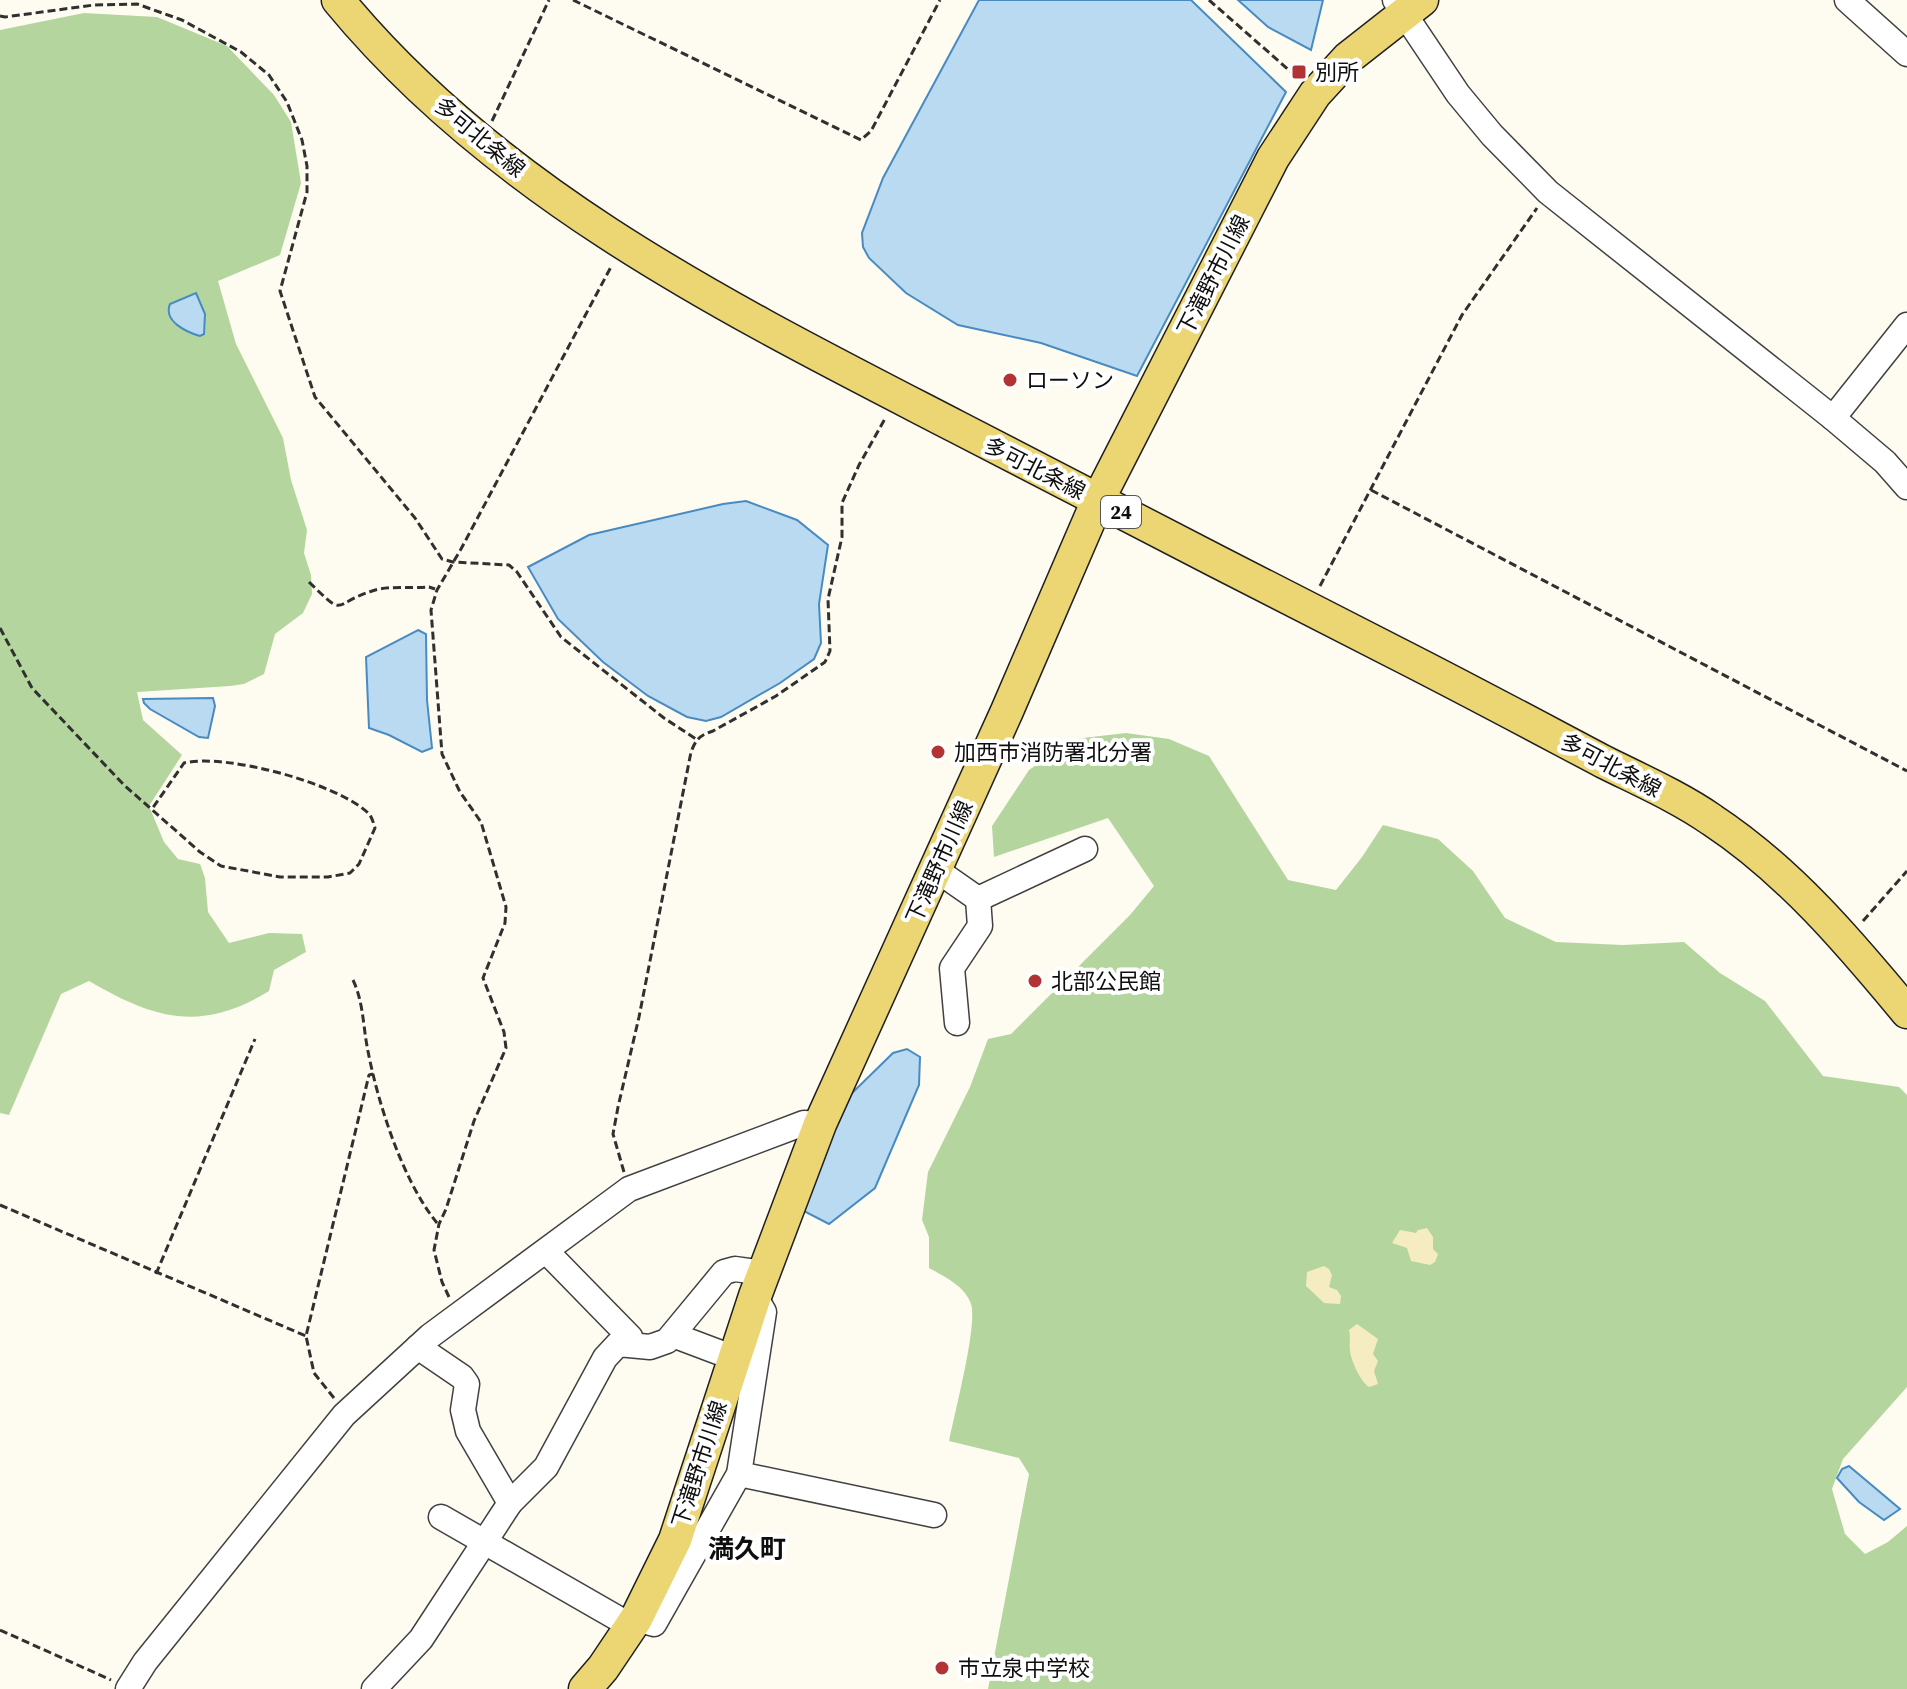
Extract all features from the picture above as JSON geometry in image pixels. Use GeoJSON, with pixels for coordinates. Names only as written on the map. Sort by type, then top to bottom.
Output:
{"type":"FeatureCollection","features":[{"type":"Feature","properties":{"kind":"main road","name":"多可北条線"},"geometry":{"type":"LineString","coordinates":[[338,0],[426,91],[482,143],[525,177],[623,244],[899,397],[1501,706],[1711,819],[1772,866],[1848,939],[1907,1012]]}},
{"type":"Feature","properties":{"kind":"main road","name":"下滝野市川線"},"geometry":{"type":"LineString","coordinates":[[585,1689],[603,1668],[633,1622],[675,1540],[759,1284],[820,1124],[1098,500],[1273,158],[1315,94],[1348,58],[1406,5]]}},
{"type":"Feature","properties":{"kind":"street"},"geometry":{"type":"LineString","coordinates":[[1847,0],[1907,54]]}},
{"type":"Feature","properties":{"kind":"street"},"geometry":{"type":"LineString","coordinates":[[1406,5],[1467,104],[1492,135],[1548,192],[1833,418],[1885,462],[1907,487]]}},
{"type":"Feature","properties":{"kind":"street"},"geometry":{"type":"LineString","coordinates":[[1833,418],[1907,325]]}},
{"type":"Feature","properties":{"kind":"street"},"geometry":{"type":"LineString","coordinates":[[978,899],[1085,849]]}},
{"type":"Feature","properties":{"kind":"street"},"geometry":{"type":"LineString","coordinates":[[935,869],[978,899]]}},
{"type":"Feature","properties":{"kind":"street"},"geometry":{"type":"LineString","coordinates":[[957,1023],[952,968],[980,926],[978,899]]}},
{"type":"Feature","properties":{"kind":"street"},"geometry":{"type":"LineString","coordinates":[[129,1689],[145,1662],[344,1415],[458,1314],[483,1299],[629,1189],[804,1123],[820,1124]]}},
{"type":"Feature","properties":{"kind":"street"},"geometry":{"type":"LineString","coordinates":[[546,1251],[606,1309],[630,1337],[629,1343]]}},
{"type":"Feature","properties":{"kind":"street"},"geometry":{"type":"LineString","coordinates":[[374,1689],[421,1639],[484,1542],[510,1503],[546,1467],[605,1358],[618,1344],[650,1347],[667,1341],[724,1272],[735,1269],[759,1284],[764,1312],[739,1474],[654,1624],[633,1622],[484,1542],[441,1517]]}},
{"type":"Feature","properties":{"kind":"street"},"geometry":{"type":"LineString","coordinates":[[673,1335],[734,1358]]}},
{"type":"Feature","properties":{"kind":"street"},"geometry":{"type":"LineString","coordinates":[[418,1347],[462,1377],[467,1384],[463,1410],[468,1431],[510,1503]]}},
{"type":"Feature","properties":{"kind":"street"},"geometry":{"type":"LineString","coordinates":[[739,1474],[934,1515]]}},
{"type":"Feature","properties":{"kind":"path"},"geometry":{"type":"LineString","coordinates":[[482,143],[549,0]]}},
{"type":"Feature","properties":{"kind":"path"},"geometry":{"type":"LineString","coordinates":[[573,0],[861,140],[871,131],[940,0]]}},
{"type":"Feature","properties":{"kind":"path"},"geometry":{"type":"LineString","coordinates":[[1209,0],[1315,94]]}},
{"type":"Feature","properties":{"kind":"path"},"geometry":{"type":"LineString","coordinates":[[0,16],[94,5],[137,4],[182,20],[241,52],[269,75],[287,102],[302,140],[307,166],[307,192],[280,291],[315,397],[415,518],[442,559],[509,565],[561,637],[664,718],[696,739]]}},
{"type":"Feature","properties":{"kind":"path"},"geometry":{"type":"LineString","coordinates":[[1308,608],[1462,315],[1548,192]]}},
{"type":"Feature","properties":{"kind":"path"},"geometry":{"type":"LineString","coordinates":[[458,1314],[436,1265],[434,1250],[439,1224],[474,1121],[506,1048],[504,1032],[483,978],[507,915],[481,822],[460,792],[442,754],[431,610],[437,590],[623,244]]}},
{"type":"Feature","properties":{"kind":"path"},"geometry":{"type":"LineString","coordinates":[[629,1189],[613,1134],[691,752],[696,739],[776,696],[825,662],[830,651],[828,599],[842,537],[842,503],[859,465],[899,397]]}},
{"type":"Feature","properties":{"kind":"path"},"geometry":{"type":"LineString","coordinates":[[1371,490],[1907,771]]}},
{"type":"Feature","properties":{"kind":"path"},"geometry":{"type":"LineString","coordinates":[[309,582],[332,605],[343,606],[373,590],[429,587],[437,590]]}},
{"type":"Feature","properties":{"kind":"path"},"geometry":{"type":"LineString","coordinates":[[0,628],[32,688],[124,785],[200,852],[221,866],[280,877],[328,877],[350,873],[359,864],[375,828],[370,814],[353,802],[304,780],[267,769],[197,760],[184,763],[152,809]]}},
{"type":"Feature","properties":{"kind":"path"},"geometry":{"type":"LineString","coordinates":[[1848,939],[1907,871]]}},
{"type":"Feature","properties":{"kind":"path"},"geometry":{"type":"LineString","coordinates":[[353,980],[359,993],[373,1074],[407,1174],[439,1224]]}},
{"type":"Feature","properties":{"kind":"path"},"geometry":{"type":"LineString","coordinates":[[156,1274],[255,1039]]}},
{"type":"Feature","properties":{"kind":"path"},"geometry":{"type":"LineString","coordinates":[[344,1415],[314,1373],[306,1336],[369,1075],[373,1074]]}},
{"type":"Feature","properties":{"kind":"path"},"geometry":{"type":"LineString","coordinates":[[0,1205],[306,1336]]}},
{"type":"Feature","properties":{"kind":"path"},"geometry":{"type":"LineString","coordinates":[[0,1630],[129,1689]]}},
{"type":"Feature","properties":{"kind":"green space"},"geometry":{"type":"Polygon","coordinates":[[[84,13],[157,17],[227,46],[274,95],[291,122],[301,183],[280,255],[218,281],[236,344],[283,438],[291,480],[307,530],[304,553],[311,575],[312,594],[303,613],[275,634],[264,674],[244,684],[230,686],[137,692],[143,720],[182,755],[149,806],[164,842],[178,859],[200,864],[205,878],[208,912],[229,943],[269,933],[302,934],[306,952],[274,970],[269,991],[244,1004],[199,1016],[157,1012],[89,981],[61,994],[9,1115],[0,1113],[0,30],[84,13]]]}},
{"type":"Feature","properties":{"kind":"green space"},"geometry":{"type":"Polygon","coordinates":[[[1126,733],[1169,739],[1209,756],[1288,880],[1336,890],[1383,825],[1438,839],[1473,871],[1505,918],[1556,942],[1623,945],[1684,942],[1720,973],[1765,1001],[1823,1076],[1899,1087],[1907,1095],[1907,1387],[1843,1459],[1832,1489],[1845,1534],[1865,1554],[1888,1542],[1907,1526],[1907,1689],[988,1689],[1029,1474],[1019,1458],[949,1441],[972,1315],[971,1304],[964,1292],[929,1268],[929,1237],[922,1220],[928,1172],[970,1087],[988,1039],[1011,1034],[1130,915],[1154,886],[1108,818],[994,857],[992,826],[1029,770],[1074,739],[1126,733]]]}},
{"type":"Feature","properties":{"kind":"sand"},"geometry":{"type":"Polygon","coordinates":[[[1427,1228],[1433,1237],[1433,1249],[1438,1254],[1430,1265],[1411,1261],[1407,1248],[1392,1243],[1400,1230],[1416,1233],[1427,1228]]]}},
{"type":"Feature","properties":{"kind":"sand"},"geometry":{"type":"Polygon","coordinates":[[[1324,1266],[1332,1275],[1329,1287],[1341,1296],[1340,1304],[1324,1303],[1306,1286],[1307,1272],[1324,1266]]]}},
{"type":"Feature","properties":{"kind":"sand"},"geometry":{"type":"Polygon","coordinates":[[[1357,1324],[1378,1339],[1373,1354],[1378,1361],[1374,1371],[1378,1384],[1369,1387],[1360,1376],[1351,1355],[1349,1330],[1357,1324]]]}},
{"type":"Feature","properties":{"kind":"water"},"geometry":{"type":"Polygon","coordinates":[[[979,0],[1191,0],[1286,92],[1137,376],[1041,343],[958,325],[906,293],[869,258],[863,247],[862,233],[883,178],[979,0]]]}},
{"type":"Feature","properties":{"kind":"water"},"geometry":{"type":"Polygon","coordinates":[[[1238,0],[1323,0],[1311,50],[1268,27],[1238,0]]]}},
{"type":"Feature","properties":{"kind":"water"},"geometry":{"type":"Polygon","coordinates":[[[196,293],[205,314],[204,334],[200,336],[177,325],[169,310],[170,304],[196,293]]]}},
{"type":"Feature","properties":{"kind":"water"},"geometry":{"type":"Polygon","coordinates":[[[746,501],[797,520],[828,545],[819,604],[821,643],[814,659],[721,717],[706,721],[687,717],[648,696],[603,662],[558,619],[528,567],[589,535],[746,501]]]}},
{"type":"Feature","properties":{"kind":"water"},"geometry":{"type":"Polygon","coordinates":[[[418,630],[426,634],[427,700],[432,748],[422,752],[369,728],[366,657],[418,630]]]}},
{"type":"Feature","properties":{"kind":"water"},"geometry":{"type":"Polygon","coordinates":[[[213,698],[215,706],[208,738],[199,737],[150,709],[143,699],[213,698]]]}},
{"type":"Feature","properties":{"kind":"water"},"geometry":{"type":"Polygon","coordinates":[[[907,1049],[920,1057],[919,1085],[875,1188],[829,1224],[800,1209],[848,1097],[893,1053],[907,1049]]]}},
{"type":"Feature","properties":{"kind":"water"},"geometry":{"type":"Polygon","coordinates":[[[1849,1466],[1900,1509],[1884,1520],[1859,1502],[1837,1478],[1842,1469],[1849,1466]]]}},
{"type":"Feature","properties":{"kind":"place","name":"別所"},"geometry":{"type":"Point","coordinates":[1299,72]}},
{"type":"Feature","properties":{"kind":"place","name":"ローソン"},"geometry":{"type":"Point","coordinates":[1010,380]}},
{"type":"Feature","properties":{"kind":"place","name":"加西市消防署北分署"},"geometry":{"type":"Point","coordinates":[938,752]}},
{"type":"Feature","properties":{"kind":"place","name":"北部公民館"},"geometry":{"type":"Point","coordinates":[1035,981]}},
{"type":"Feature","properties":{"kind":"place","name":"市立泉中学校"},"geometry":{"type":"Point","coordinates":[942,1668]}},
{"type":"Feature","properties":{"kind":"district","name":"満久町"},"geometry":{"type":"Point","coordinates":[747,1549]}}]}
